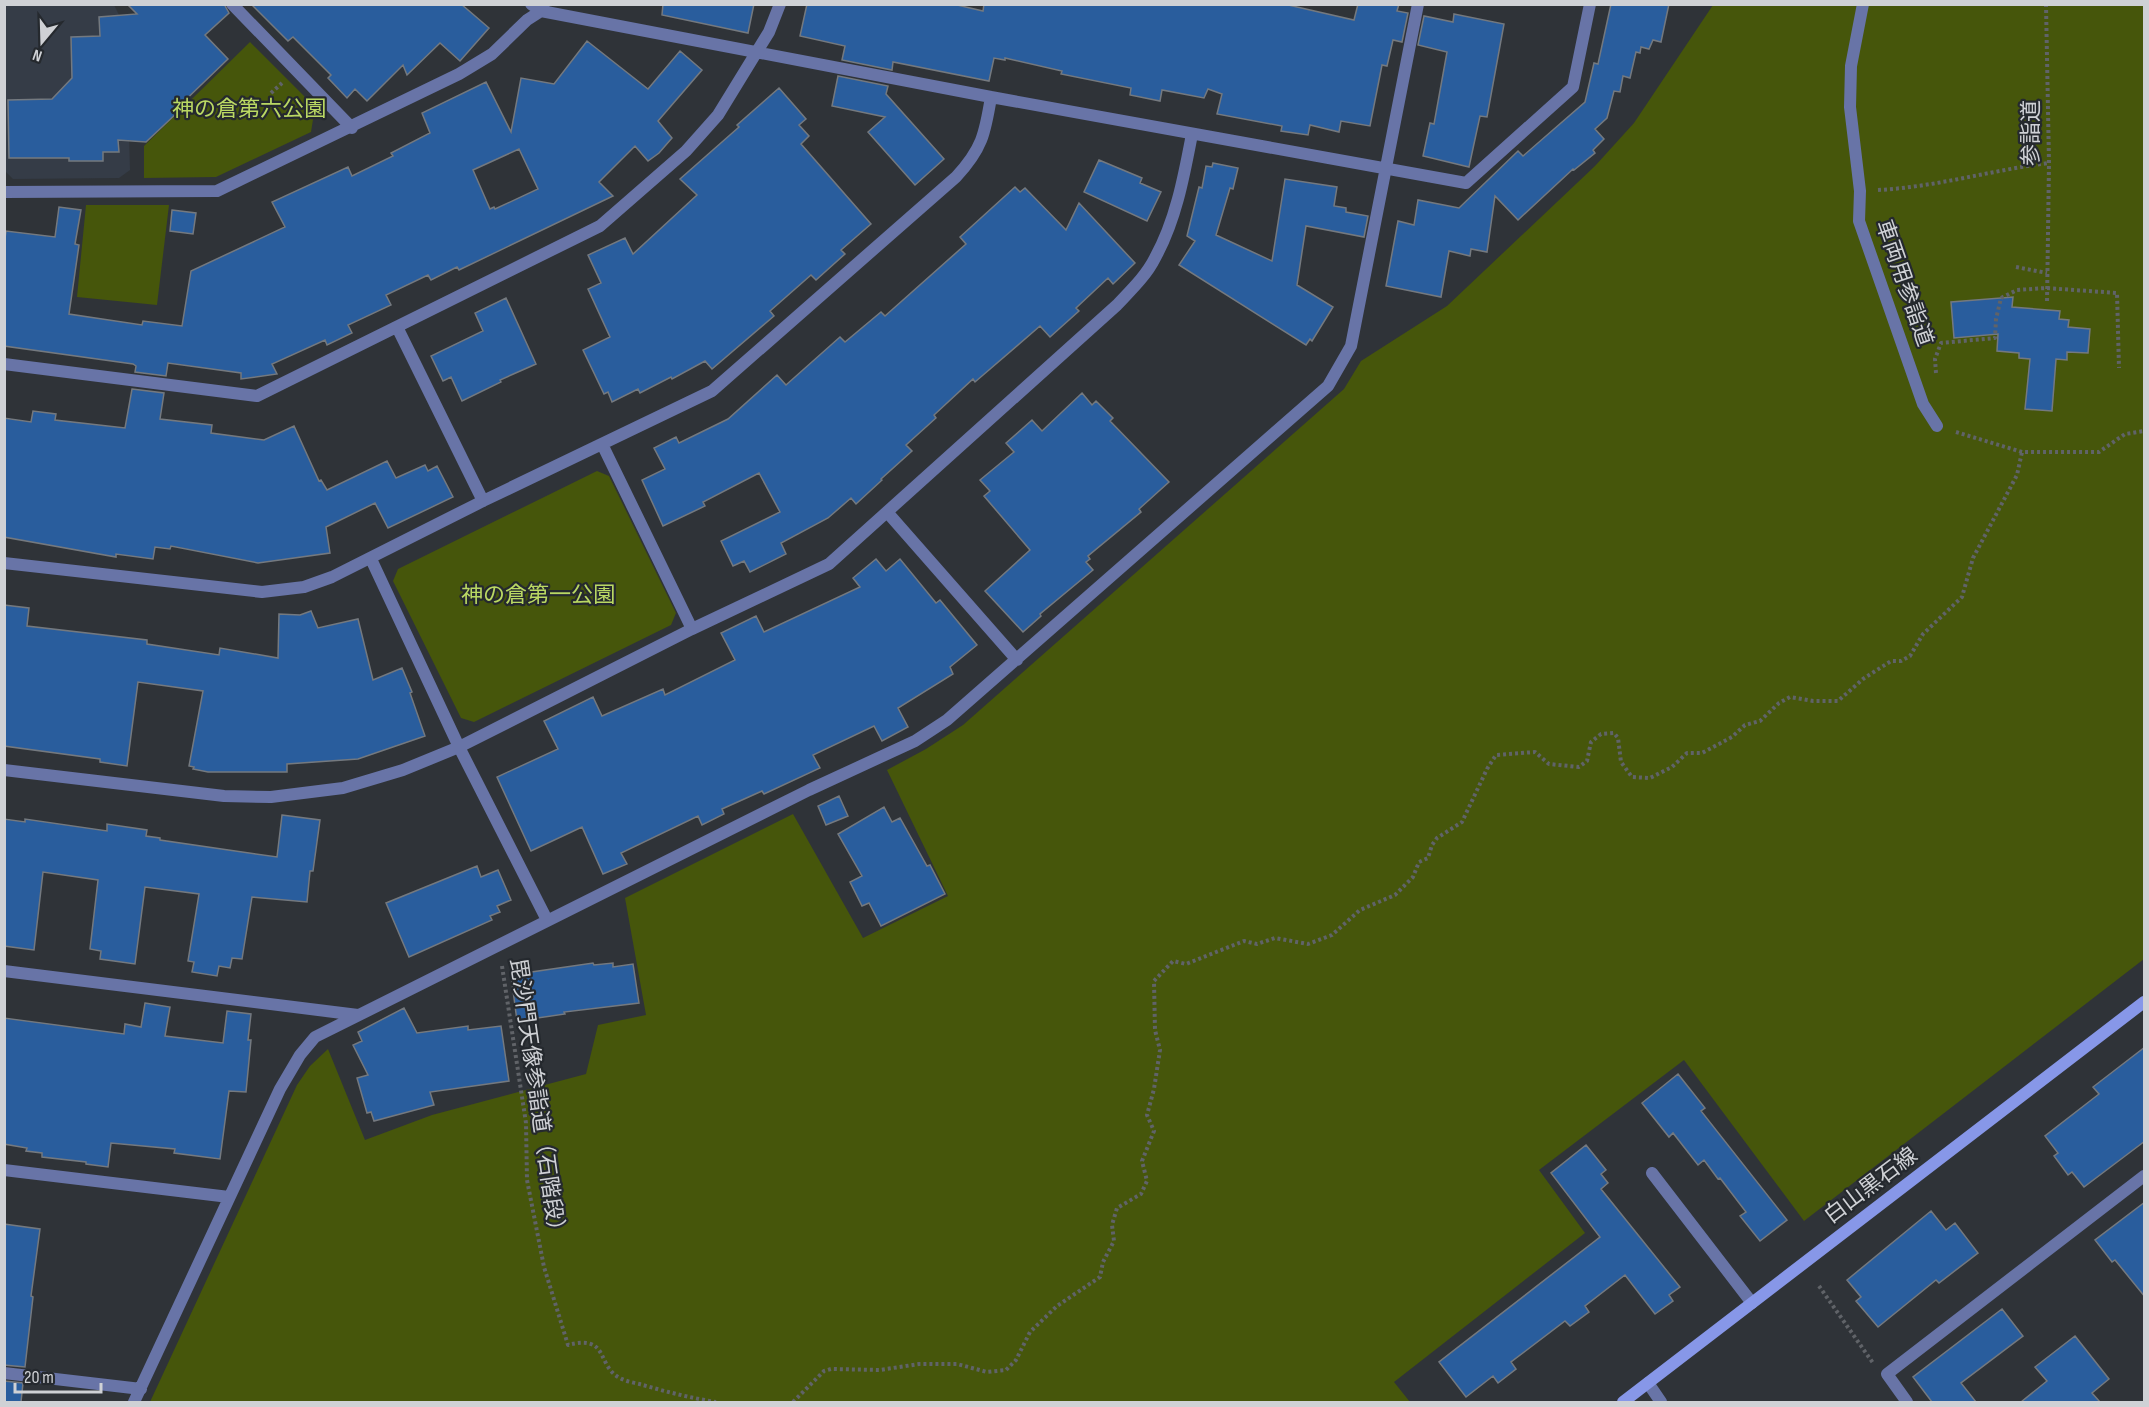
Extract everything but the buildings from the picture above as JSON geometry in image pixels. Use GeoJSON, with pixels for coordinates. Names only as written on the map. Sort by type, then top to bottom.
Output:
{"type":"FeatureCollection","features":[{"type":"Feature","properties":{"kind":"street"},"geometry":{"type":"LineString","coordinates":[[232,4],[351,128]]}},
{"type":"Feature","properties":{"kind":"street"},"geometry":{"type":"LineString","coordinates":[[4,364],[257,396],[600,226],[686,151],[718,116],[769,32],[780,4]]}},
{"type":"Feature","properties":{"kind":"street"},"geometry":{"type":"LineString","coordinates":[[134,1402],[280,1089],[300,1055],[315,1037],[809,790],[915,741],[948,720],[1328,387],[1351,346],[1418,4]]}},
{"type":"Feature","properties":{"kind":"street"},"geometry":{"type":"LineString","coordinates":[[4,192],[217,191],[459,74],[492,54],[539,7],[991,97],[1466,183],[1573,87],[1590,4]]}},
{"type":"Feature","properties":{"kind":"street","name":"車両用参詣道"},"geometry":{"type":"LineString","coordinates":[[1863,4],[1851,66],[1850,106],[1860,191],[1859,221],[1923,404],[1937,426]]}},
{"type":"Feature","properties":{"kind":"street"},"geometry":{"type":"LineString","coordinates":[[4,563],[262,592],[304,586],[332,577],[483,501],[712,391],[956,177],[978,150],[985,132],[991,97]]}},
{"type":"Feature","properties":{"kind":"street"},"geometry":{"type":"LineString","coordinates":[[4,770],[224,796],[271,797],[343,788],[403,770],[459,747],[692,629],[830,564],[1117,305],[1141,280],[1155,260],[1168,232],[1192,134]]}},
{"type":"Feature","properties":{"kind":"street"},"geometry":{"type":"LineString","coordinates":[[397,327],[483,501]]}},
{"type":"Feature","properties":{"kind":"street"},"geometry":{"type":"LineString","coordinates":[[602,444],[692,629]]}},
{"type":"Feature","properties":{"kind":"street"},"geometry":{"type":"LineString","coordinates":[[886,512],[1017,660]]}},
{"type":"Feature","properties":{"kind":"street"},"geometry":{"type":"LineString","coordinates":[[370,559],[459,747],[548,920]]}},
{"type":"Feature","properties":{"kind":"street"},"geometry":{"type":"LineString","coordinates":[[4,971],[358,1015]]}},
{"type":"Feature","properties":{"kind":"street","name":"白山黒石線"},"geometry":{"type":"LineString","coordinates":[[1623,1402],[2145,1002]]}},
{"type":"Feature","properties":{"kind":"street"},"geometry":{"type":"LineString","coordinates":[[4,1170],[230,1197]]}},
{"type":"Feature","properties":{"kind":"street"},"geometry":{"type":"LineString","coordinates":[[1652,1173],[1752,1303]]}},
{"type":"Feature","properties":{"kind":"street"},"geometry":{"type":"LineString","coordinates":[[1907,1402],[1887,1374],[2145,1176]]}},
{"type":"Feature","properties":{"kind":"street"},"geometry":{"type":"LineString","coordinates":[[4,1373],[141,1389]]}},
{"type":"Feature","properties":{"kind":"street"},"geometry":{"type":"LineString","coordinates":[[1648,1383],[1661,1402]]}},
{"type":"Feature","properties":{"kind":"path","name":"参詣道"},"geometry":{"type":"LineString","coordinates":[[2046,4],[2049,163],[2047,303]]}},
{"type":"Feature","properties":{"kind":"path"},"geometry":{"type":"LineString","coordinates":[[271,93],[286,78]]}},
{"type":"Feature","properties":{"kind":"path"},"geometry":{"type":"LineString","coordinates":[[1860,191],[1901,189],[2049,163]]}},
{"type":"Feature","properties":{"kind":"path"},"geometry":{"type":"LineString","coordinates":[[2016,267],[2047,273]]}},
{"type":"Feature","properties":{"kind":"path"},"geometry":{"type":"LineString","coordinates":[[1936,378],[1935,359],[1941,343],[1995,338],[1996,319],[2001,298],[2017,290],[2046,288],[2117,293],[2119,368]]}},
{"type":"Feature","properties":{"kind":"path"},"geometry":{"type":"LineString","coordinates":[[1937,426],[2022,452],[2099,452],[2125,434],[2145,431]]}},
{"type":"Feature","properties":{"kind":"path"},"geometry":{"type":"LineString","coordinates":[[794,1402],[824,1371],[831,1368],[880,1370],[919,1364],[957,1364],[987,1372],[1006,1370],[1016,1360],[1030,1332],[1057,1306],[1100,1277],[1103,1262],[1114,1241],[1112,1226],[1117,1208],[1141,1194],[1147,1181],[1142,1161],[1154,1131],[1147,1114],[1154,1089],[1160,1050],[1155,1030],[1154,981],[1173,961],[1186,964],[1244,941],[1257,944],[1275,938],[1308,944],[1332,935],[1360,910],[1395,895],[1413,877],[1419,862],[1428,858],[1437,838],[1462,822],[1496,755],[1535,752],[1549,764],[1579,767],[1587,761],[1592,742],[1601,734],[1614,733],[1618,738],[1621,762],[1632,777],[1650,778],[1671,767],[1687,753],[1702,753],[1732,737],[1745,725],[1760,721],[1790,697],[1813,701],[1838,701],[1863,679],[1891,661],[1901,661],[1910,656],[1923,634],[1962,597],[1973,558],[2017,475],[2022,452]]}},
{"type":"Feature","properties":{"kind":"path","name":"毘沙門天像参詣道（石階段）"},"geometry":{"type":"LineString","coordinates":[[498,944],[526,1123],[527,1180],[544,1267],[568,1345],[579,1342],[595,1345],[602,1353],[610,1370],[620,1378],[685,1398],[716,1402]]}},
{"type":"Feature","properties":{"kind":"path"},"geometry":{"type":"LineString","coordinates":[[1819,1286],[1876,1368],[1887,1374]]}},
{"type":"Feature","properties":{"kind":"shaded area"},"geometry":{"type":"Polygon","coordinates":[[[5,5],[114,5],[126,29],[130,170],[119,178],[13,179],[5,171],[5,5]]]}},
{"type":"Feature","properties":{"kind":"green space"},"geometry":{"type":"Polygon","coordinates":[[[1713,5],[2144,5],[2144,959],[1804,1221],[1684,1060],[1539,1170],[1585,1233],[1394,1382],[1410,1402],[150,1402],[297,1085],[310,1066],[328,1049],[365,1140],[432,1115],[586,1074],[598,1025],[646,1015],[625,898],[793,814],[863,938],[948,896],[887,770],[926,749],[963,725],[1344,389],[1361,361],[1447,306],[1595,166],[1634,123],[1713,5]]]}},
{"type":"Feature","properties":{"kind":"green space","name":"神の倉第六公園"},"geometry":{"type":"Polygon","coordinates":[[[250,42],[315,107],[311,132],[216,177],[144,178],[144,146],[250,42]]]}},
{"type":"Feature","properties":{"kind":"green space"},"geometry":{"type":"Polygon","coordinates":[[[86,205],[169,205],[157,305],[77,297],[86,205]]]}},
{"type":"Feature","properties":{"kind":"green space","name":"神の倉第一公園"},"geometry":{"type":"Polygon","coordinates":[[[597,471],[609,476],[676,613],[671,625],[474,722],[461,718],[393,581],[398,569],[597,471]]]}}]}
